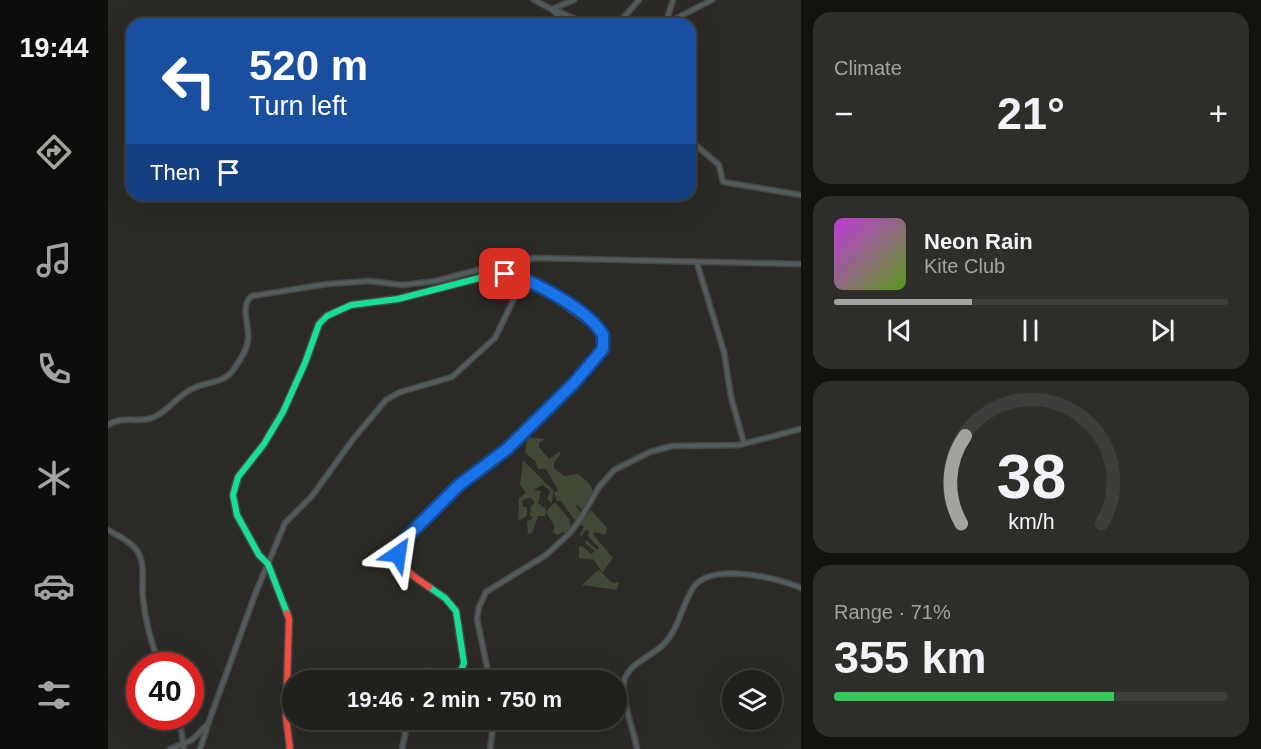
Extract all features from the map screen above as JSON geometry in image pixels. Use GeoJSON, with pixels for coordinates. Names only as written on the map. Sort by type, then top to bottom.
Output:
{"type":"FeatureCollection","features":[{"type":"Feature","properties":{"kind":"street"},"geometry":{"type":"LineString","coordinates":[[534,0],[573,18]]}},
{"type":"Feature","properties":{"kind":"street"},"geometry":{"type":"LineString","coordinates":[[551,9],[574,0]]}},
{"type":"Feature","properties":{"kind":"street"},"geometry":{"type":"LineString","coordinates":[[623,18],[639,0]]}},
{"type":"Feature","properties":{"kind":"street"},"geometry":{"type":"LineString","coordinates":[[667,18],[673,0]]}},
{"type":"Feature","properties":{"kind":"street"},"geometry":{"type":"LineString","coordinates":[[677,18],[712,0]]}},
{"type":"Feature","properties":{"kind":"street"},"geometry":{"type":"LineString","coordinates":[[551,9],[561,18]]}},
{"type":"Feature","properties":{"kind":"street"},"geometry":{"type":"LineString","coordinates":[[696,145],[719,165],[723,182],[801,195]]}},
{"type":"Feature","properties":{"kind":"street"},"geometry":{"type":"LineString","coordinates":[[108,425],[120,420],[151,418],[194,387],[221,381],[228,377],[245,351],[248,338],[246,306],[252,296],[327,284],[369,281],[403,285],[436,281],[484,268],[535,258],[801,264]]}},
{"type":"Feature","properties":{"kind":"street"},"geometry":{"type":"LineString","coordinates":[[697,263],[724,352],[731,397],[744,443]]}},
{"type":"Feature","properties":{"kind":"street"},"geometry":{"type":"LineString","coordinates":[[290,749],[286,717],[286,687],[290,657],[289,619],[268,564],[259,555],[237,515],[233,495],[235,485],[283,412],[305,363],[319,324],[337,309],[398,299],[491,275],[518,277],[549,291],[592,321],[603,335],[604,345],[597,358],[574,383],[507,449],[459,485],[401,543],[398,554],[402,568],[445,598],[456,611],[464,663],[461,670]]}},
{"type":"Feature","properties":{"kind":"street"},"geometry":{"type":"LineString","coordinates":[[200,749],[285,523],[312,496],[354,438],[386,400],[400,392],[452,377],[495,338],[513,301],[518,277]]}},
{"type":"Feature","properties":{"kind":"street"},"geometry":{"type":"LineString","coordinates":[[488,670],[477,619],[479,607],[486,592],[546,555],[570,533],[598,487],[614,470],[650,452],[672,447],[744,443],[801,429]]}},
{"type":"Feature","properties":{"kind":"street"},"geometry":{"type":"LineString","coordinates":[[108,530],[130,544],[139,555],[144,605],[156,652]]}},
{"type":"Feature","properties":{"kind":"street"},"geometry":{"type":"LineString","coordinates":[[638,749],[624,693],[626,676],[635,665],[665,644],[676,628],[694,585],[712,574],[724,573],[778,579],[801,588]]}},
{"type":"Feature","properties":{"kind":"street"},"geometry":{"type":"LineString","coordinates":[[170,749],[184,747],[208,724]]}},
{"type":"Feature","properties":{"kind":"street"},"geometry":{"type":"LineString","coordinates":[[181,730],[184,747]]}},
{"type":"Feature","properties":{"kind":"street"},"geometry":{"type":"LineString","coordinates":[[402,749],[406,730]]}},
{"type":"Feature","properties":{"kind":"street"},"geometry":{"type":"LineString","coordinates":[[490,749],[493,730]]}},
{"type":"Feature","properties":{"kind":"green space"},"geometry":{"type":"Polygon","coordinates":[[[527,437],[545,439],[539,443],[539,447],[549,459],[559,452],[561,454],[554,462],[554,468],[564,476],[578,474],[591,486],[593,496],[586,500],[589,504],[581,509],[578,505],[576,506],[582,514],[579,515],[579,520],[574,519],[561,501],[557,501],[554,493],[558,490],[546,469],[538,469],[535,461],[525,453],[527,437]]]}},
{"type":"Feature","properties":{"kind":"green space"},"geometry":{"type":"Polygon","coordinates":[[[523,460],[553,490],[552,503],[547,499],[550,491],[543,485],[533,490],[541,491],[538,503],[546,509],[545,516],[538,516],[532,533],[528,534],[527,522],[533,518],[530,515],[531,506],[535,503],[530,497],[522,501],[523,507],[527,507],[527,516],[518,521],[519,498],[526,493],[520,485],[523,460]]]}},
{"type":"Feature","properties":{"kind":"green space"},"geometry":{"type":"Polygon","coordinates":[[[555,502],[569,519],[571,529],[566,535],[563,532],[557,535],[553,532],[555,527],[546,512],[555,502]]]}},
{"type":"Feature","properties":{"kind":"green space"},"geometry":{"type":"Polygon","coordinates":[[[591,510],[607,528],[605,535],[595,532],[593,534],[613,558],[602,573],[613,583],[619,582],[617,590],[582,585],[598,570],[602,572],[594,560],[579,558],[579,547],[582,546],[591,554],[595,551],[585,543],[586,540],[597,550],[599,548],[588,536],[589,532],[586,529],[582,536],[579,535],[584,527],[580,524],[591,510]]]}},
{"type":"Feature","properties":{"kind":"traffic: fast"},"geometry":{"type":"LineString","coordinates":[[287,613],[268,564],[259,555],[237,515],[233,495],[238,477],[264,444],[283,412],[305,363],[319,324],[327,316],[351,305],[398,299],[491,275],[513,276],[534,282],[600,330],[605,339],[598,354],[585,371],[546,412],[469,478]]}},
{"type":"Feature","properties":{"kind":"traffic: fast"},"geometry":{"type":"LineString","coordinates":[[429,587],[445,598],[456,611],[464,663],[461,670]]}},
{"type":"Feature","properties":{"kind":"traffic: jam"},"geometry":{"type":"LineString","coordinates":[[429,587],[410,574],[402,564],[399,551],[401,543],[469,478]]}},
{"type":"Feature","properties":{"kind":"traffic: jam"},"geometry":{"type":"LineString","coordinates":[[287,613],[289,619],[286,717],[290,749]]}},
{"type":"Feature","properties":{"kind":"route"},"geometry":{"type":"LineString","coordinates":[[398,554],[401,543],[415,528],[459,485],[507,449],[574,383],[603,349],[603,335],[592,321],[534,282],[505,274]]}}]}
